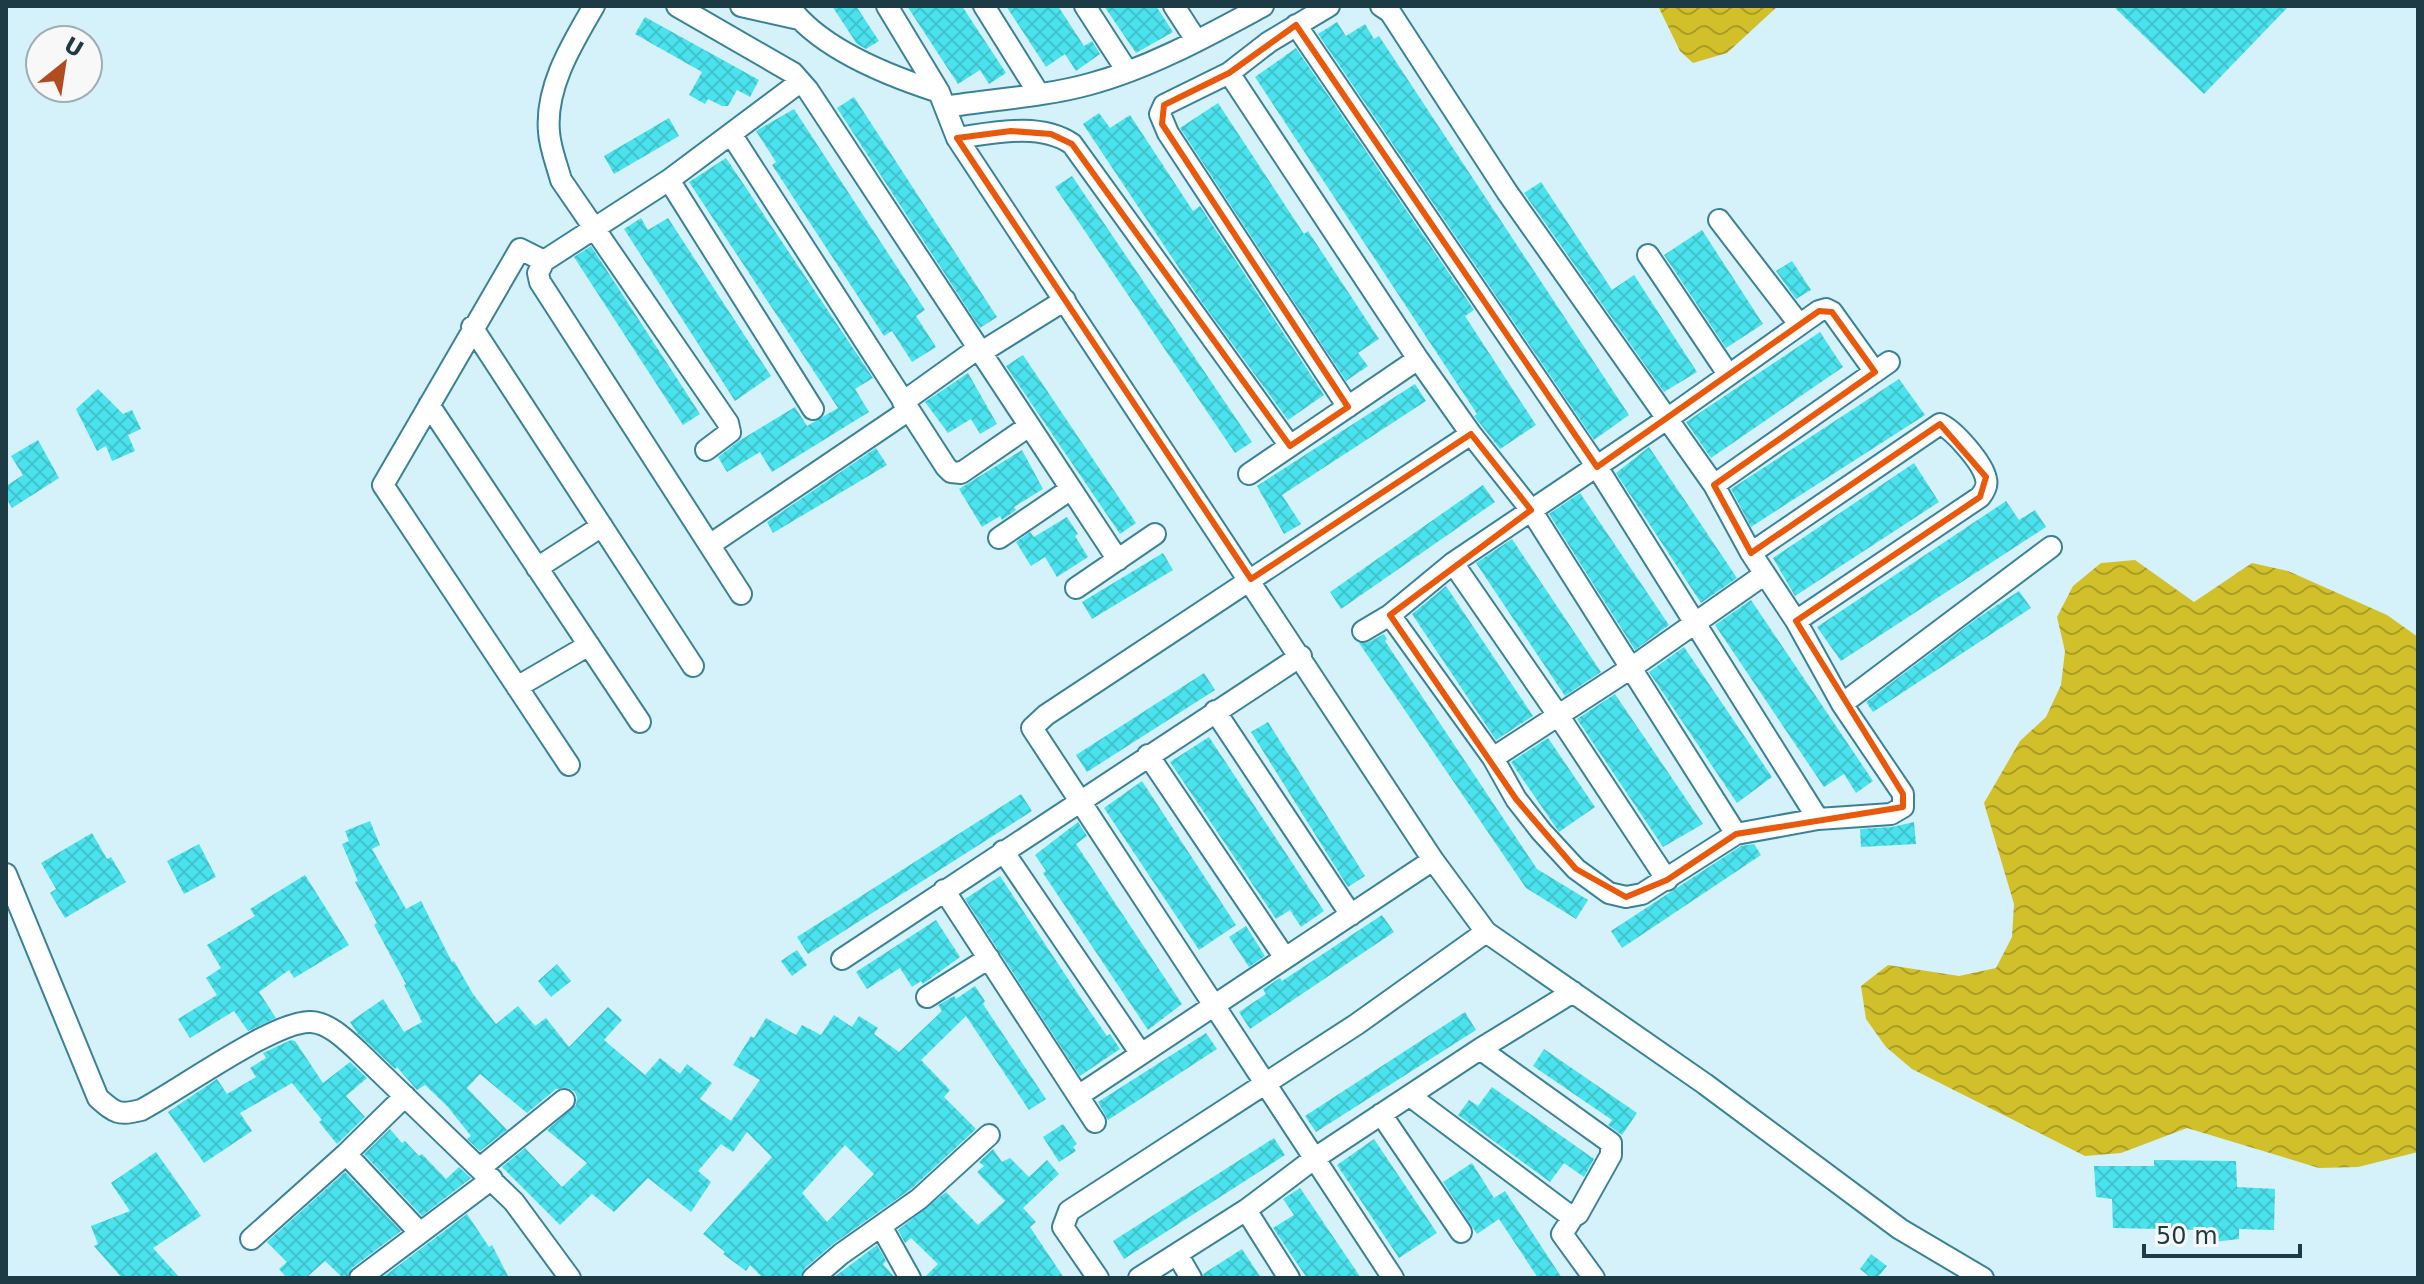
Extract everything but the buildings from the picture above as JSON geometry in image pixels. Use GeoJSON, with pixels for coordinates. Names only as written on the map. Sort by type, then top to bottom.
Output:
{"type":"FeatureCollection","features":[{"type":"Feature","properties":{"kind":"street"},"geometry":{"type":"LineString","coordinates":[[594,6],[557,78],[549,101],[548,135],[561,180],[728,423],[730,432],[706,450]]}},
{"type":"Feature","properties":{"kind":"street"},"geometry":{"type":"LineString","coordinates":[[677,6],[793,73],[832,125],[1118,560]]}},
{"type":"Feature","properties":{"kind":"street"},"geometry":{"type":"LineString","coordinates":[[741,6],[794,13],[854,57],[942,99],[1039,94],[1093,83],[1196,40],[1263,6]]}},
{"type":"Feature","properties":{"kind":"street"},"geometry":{"type":"LineString","coordinates":[[887,6],[942,99],[957,138],[1251,579],[1433,860],[1486,932],[1821,1168],[1900,1229],[1983,1278]]}},
{"type":"Feature","properties":{"kind":"street"},"geometry":{"type":"LineString","coordinates":[[984,6],[1039,94]]}},
{"type":"Feature","properties":{"kind":"street"},"geometry":{"type":"LineString","coordinates":[[1085,6],[1127,71]]}},
{"type":"Feature","properties":{"kind":"street"},"geometry":{"type":"LineString","coordinates":[[1174,6],[1196,40]]}},
{"type":"Feature","properties":{"kind":"street"},"geometry":{"type":"LineString","coordinates":[[1329,6],[1296,25],[1229,73],[1164,105],[1160,114],[1162,124],[1348,407]]}},
{"type":"Feature","properties":{"kind":"street"},"geometry":{"type":"LineString","coordinates":[[1381,6],[1390,12],[1507,192],[1714,485],[1842,704],[1903,794],[1903,807],[1891,814],[1818,819],[1736,834],[1642,894],[1626,897],[1609,893],[1576,869],[1541,831],[1516,799],[1493,758],[1390,615]]}},
{"type":"Feature","properties":{"kind":"street"},"geometry":{"type":"LineString","coordinates":[[1296,25],[1597,467],[1818,819]]}},
{"type":"Feature","properties":{"kind":"street"},"geometry":{"type":"LineString","coordinates":[[1229,73],[1418,359],[1471,434],[1531,510],[1736,834]]}},
{"type":"Feature","properties":{"kind":"street"},"geometry":{"type":"LineString","coordinates":[[741,594],[540,282],[538,273],[544,261],[669,180],[800,82]]}},
{"type":"Feature","properties":{"kind":"street"},"geometry":{"type":"LineString","coordinates":[[957,138],[1011,131],[1051,134],[1072,144],[1290,446]]}},
{"type":"Feature","properties":{"kind":"street"},"geometry":{"type":"LineString","coordinates":[[731,134],[946,467],[956,474],[961,473],[1029,426]]}},
{"type":"Feature","properties":{"kind":"street"},"geometry":{"type":"LineString","coordinates":[[669,180],[813,409]]}},
{"type":"Feature","properties":{"kind":"street"},"geometry":{"type":"LineString","coordinates":[[1719,220],[1799,324]]}},
{"type":"Feature","properties":{"kind":"street"},"geometry":{"type":"LineString","coordinates":[[544,261],[520,249],[383,485],[569,765]]}},
{"type":"Feature","properties":{"kind":"street"},"geometry":{"type":"LineString","coordinates":[[1648,255],[1728,374]]}},
{"type":"Feature","properties":{"kind":"street"},"geometry":{"type":"LineString","coordinates":[[711,544],[979,351],[1065,300]]}},
{"type":"Feature","properties":{"kind":"street"},"geometry":{"type":"LineString","coordinates":[[1363,631],[1390,615],[1453,563],[1667,419],[1799,324],[1819,311],[1826,309],[1832,312],[1882,367],[1714,485]]}},
{"type":"Feature","properties":{"kind":"street"},"geometry":{"type":"LineString","coordinates":[[472,327],[693,666]]}},
{"type":"Feature","properties":{"kind":"street"},"geometry":{"type":"LineString","coordinates":[[1249,474],[1418,359]]}},
{"type":"Feature","properties":{"kind":"street"},"geometry":{"type":"LineString","coordinates":[[429,405],[640,722]]}},
{"type":"Feature","properties":{"kind":"street"},"geometry":{"type":"LineString","coordinates":[[1751,553],[1940,424],[1950,429],[1967,448],[1986,477],[1986,488],[1980,497],[1796,621]]}},
{"type":"Feature","properties":{"kind":"street"},"geometry":{"type":"LineString","coordinates":[[1393,1278],[1032,728],[1046,715],[1471,434]]}},
{"type":"Feature","properties":{"kind":"street"},"geometry":{"type":"LineString","coordinates":[[999,538],[1071,489]]}},
{"type":"Feature","properties":{"kind":"street"},"geometry":{"type":"LineString","coordinates":[[537,568],[602,526]]}},
{"type":"Feature","properties":{"kind":"street"},"geometry":{"type":"LineString","coordinates":[[1076,588],[1155,534]]}},
{"type":"Feature","properties":{"kind":"street"},"geometry":{"type":"LineString","coordinates":[[1842,704],[2051,547]]}},
{"type":"Feature","properties":{"kind":"street"},"geometry":{"type":"LineString","coordinates":[[1453,563],[1667,880]]}},
{"type":"Feature","properties":{"kind":"street"},"geometry":{"type":"LineString","coordinates":[[1493,758],[1631,668],[1765,574]]}},
{"type":"Feature","properties":{"kind":"street"},"geometry":{"type":"LineString","coordinates":[[517,687],[589,645]]}},
{"type":"Feature","properties":{"kind":"street"},"geometry":{"type":"LineString","coordinates":[[842,959],[1301,656]]}},
{"type":"Feature","properties":{"kind":"street"},"geometry":{"type":"LineString","coordinates":[[1215,711],[1351,915]]}},
{"type":"Feature","properties":{"kind":"street"},"geometry":{"type":"LineString","coordinates":[[1148,755],[1285,958]]}},
{"type":"Feature","properties":{"kind":"street"},"geometry":{"type":"LineString","coordinates":[[1003,851],[1141,1054]]}},
{"type":"Feature","properties":{"kind":"street"},"geometry":{"type":"LineString","coordinates":[[1078,1096],[1433,860]]}},
{"type":"Feature","properties":{"kind":"street"},"geometry":{"type":"LineString","coordinates":[[6,874],[98,1098],[113,1112],[127,1114],[141,1110],[253,1043],[295,1024],[312,1022],[340,1035],[486,1173],[514,1202],[570,1278]]}},
{"type":"Feature","properties":{"kind":"street"},"geometry":{"type":"LineString","coordinates":[[944,890],[1095,1122]]}},
{"type":"Feature","properties":{"kind":"street"},"geometry":{"type":"LineString","coordinates":[[1098,1278],[1063,1227],[1069,1211],[1357,1024],[1486,932]]}},
{"type":"Feature","properties":{"kind":"street"},"geometry":{"type":"LineString","coordinates":[[927,997],[989,958]]}},
{"type":"Feature","properties":{"kind":"street"},"geometry":{"type":"LineString","coordinates":[[1139,1278],[1246,1210],[1381,1114],[1573,992]]}},
{"type":"Feature","properties":{"kind":"street"},"geometry":{"type":"LineString","coordinates":[[1480,1049],[1611,1143],[1611,1155],[1578,1214],[1562,1234],[1594,1278]]}},
{"type":"Feature","properties":{"kind":"street"},"geometry":{"type":"LineString","coordinates":[[251,1239],[405,1096]]}},
{"type":"Feature","properties":{"kind":"street"},"geometry":{"type":"LineString","coordinates":[[1410,1096],[1573,1217]]}},
{"type":"Feature","properties":{"kind":"street"},"geometry":{"type":"LineString","coordinates":[[360,1278],[420,1233],[564,1100]]}},
{"type":"Feature","properties":{"kind":"street"},"geometry":{"type":"LineString","coordinates":[[1381,1114],[1461,1232]]}},
{"type":"Feature","properties":{"kind":"street"},"geometry":{"type":"LineString","coordinates":[[813,1278],[841,1254],[919,1199],[989,1135]]}},
{"type":"Feature","properties":{"kind":"street"},"geometry":{"type":"LineString","coordinates":[[346,1154],[420,1233]]}},
{"type":"Feature","properties":{"kind":"street"},"geometry":{"type":"LineString","coordinates":[[1246,1210],[1289,1278]]}},
{"type":"Feature","properties":{"kind":"street"},"geometry":{"type":"LineString","coordinates":[[881,1226],[910,1278]]}},
{"type":"Feature","properties":{"kind":"street"},"geometry":{"type":"LineString","coordinates":[[1177,1254],[1191,1278]]}},
{"type":"Feature","properties":{"kind":"highlighted area"},"geometry":{"type":"Polygon","coordinates":[[[1296,25],[1597,467],[1819,311],[1832,312],[1875,372],[1714,485],[1751,553],[1940,424],[1986,477],[1980,497],[1796,621],[1903,794],[1903,807],[1736,834],[1667,880],[1626,897],[1576,869],[1516,799],[1390,615],[1531,510],[1471,434],[1251,579],[957,138],[1011,131],[1051,134],[1072,144],[1290,446],[1348,407],[1162,124],[1164,105],[1229,73],[1296,25]]]}},
{"type":"Feature","properties":{"kind":"water"},"geometry":{"type":"Polygon","coordinates":[[[1658,6],[1778,6],[1727,53],[1693,63],[1680,51],[1658,6]]]}},
{"type":"Feature","properties":{"kind":"water"},"geometry":{"type":"Polygon","coordinates":[[[2135,560],[2194,602],[2252,563],[2288,571],[2387,615],[2418,637],[2418,1152],[2358,1167],[2319,1168],[2187,1128],[2121,1153],[2085,1156],[1912,1069],[1886,1047],[1866,1019],[1861,986],[1888,965],[1959,976],[1996,968],[2012,937],[2014,904],[1984,803],[2020,741],[2046,717],[2061,685],[2065,651],[2057,617],[2073,586],[2101,563],[2135,560]]]}}]}
